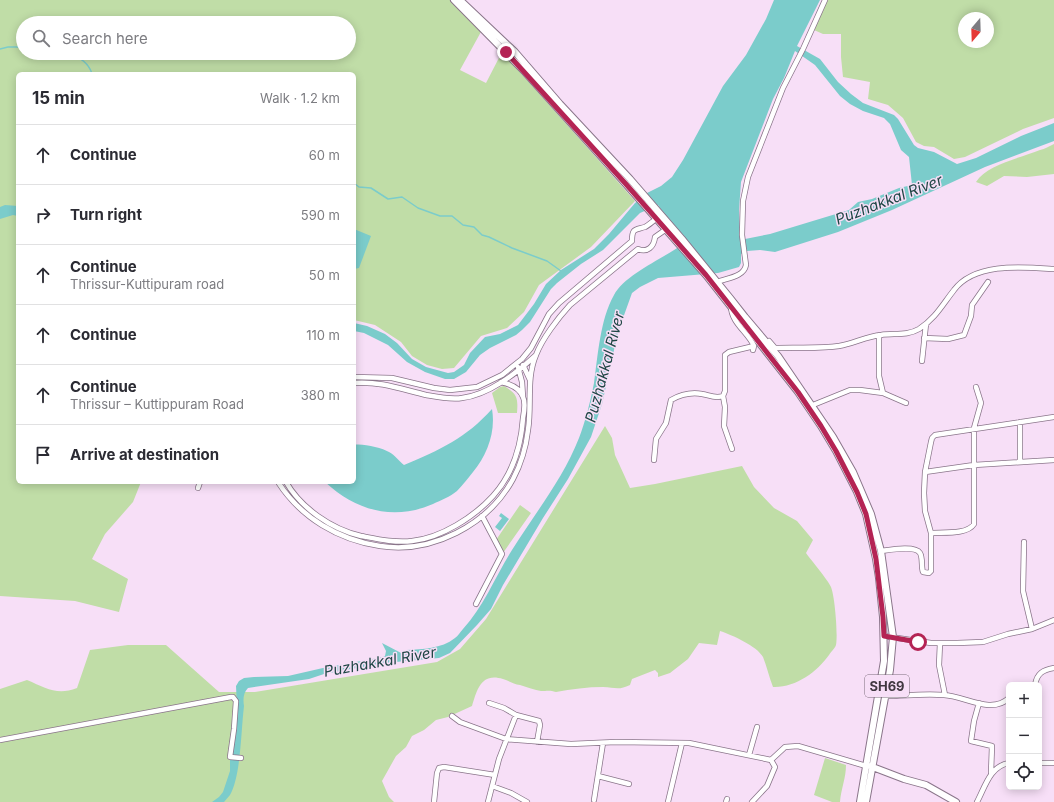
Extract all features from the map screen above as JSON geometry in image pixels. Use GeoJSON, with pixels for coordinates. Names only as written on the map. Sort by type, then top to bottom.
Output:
{"type":"FeatureCollection","features":[{"type":"Feature","properties":{"kind":"main road"},"geometry":{"type":"LineString","coordinates":[[454,0],[497,38]]}},
{"type":"Feature","properties":{"kind":"main road"},"geometry":{"type":"LineString","coordinates":[[460,0],[497,38],[628,181],[714,283],[806,403],[836,451],[857,492],[866,514],[876,559],[884,636],[884,660],[869,766],[860,802]]}},
{"type":"Feature","properties":{"kind":"main road"},"geometry":{"type":"LineString","coordinates":[[655,214],[665,230],[680,241],[706,275],[730,298]]}},
{"type":"Feature","properties":{"kind":"main road","name":"SH69"},"geometry":{"type":"LineString","coordinates":[[730,298],[772,349],[813,405],[834,437],[863,493],[872,514],[881,550],[893,637],[890,670],[869,766],[866,802]]}},
{"type":"Feature","properties":{"kind":"main road"},"geometry":{"type":"LineString","coordinates":[[869,766],[904,779],[926,785],[956,802]]}},
{"type":"Feature","properties":{"kind":"street"},"geometry":{"type":"LineString","coordinates":[[714,283],[741,274],[745,270],[742,235],[743,201],[748,177],[783,88],[803,49],[825,0]]}},
{"type":"Feature","properties":{"kind":"street"},"geometry":{"type":"LineString","coordinates":[[356,377],[392,378],[434,388],[450,390],[477,387],[489,382],[518,363],[527,354],[549,314],[559,303],[632,242],[634,230],[640,227],[646,227],[655,214]]}},
{"type":"Feature","properties":{"kind":"street"},"geometry":{"type":"LineString","coordinates":[[356,383],[391,385],[427,395],[453,399],[464,398],[491,389],[524,366],[535,356],[560,315],[570,305],[638,249],[646,250],[651,248],[655,237],[665,230]]}},
{"type":"Feature","properties":{"kind":"street"},"geometry":{"type":"LineString","coordinates":[[730,298],[775,348],[840,346],[879,335],[908,333],[919,329],[944,306],[954,289],[966,278],[979,273],[1002,268],[1054,269]]}},
{"type":"Feature","properties":{"kind":"street"},"geometry":{"type":"LineString","coordinates":[[924,338],[948,339],[964,335],[971,316],[972,305],[988,282]]}},
{"type":"Feature","properties":{"kind":"street"},"geometry":{"type":"LineString","coordinates":[[731,306],[733,318],[751,339],[753,348],[728,352],[725,355],[725,391],[723,396],[725,407],[724,426],[732,449]]}},
{"type":"Feature","properties":{"kind":"street"},"geometry":{"type":"LineString","coordinates":[[922,361],[926,324]]}},
{"type":"Feature","properties":{"kind":"street"},"geometry":{"type":"LineString","coordinates":[[879,335],[879,376],[884,393]]}},
{"type":"Feature","properties":{"kind":"street"},"geometry":{"type":"LineString","coordinates":[[280,484],[297,506],[310,518],[342,536],[359,542],[390,548],[406,548],[424,545],[444,539],[461,531],[482,516],[504,493],[513,480],[521,463],[525,450],[530,417],[530,380],[535,356]]}},
{"type":"Feature","properties":{"kind":"street"},"geometry":{"type":"LineString","coordinates":[[518,363],[524,366],[530,380]]}},
{"type":"Feature","properties":{"kind":"street"},"geometry":{"type":"LineString","coordinates":[[287,484],[307,508],[326,522],[353,534],[390,541],[412,541],[432,536],[468,518],[493,496],[506,480],[518,453],[524,412],[522,382],[518,369],[518,363]]}},
{"type":"Feature","properties":{"kind":"street"},"geometry":{"type":"LineString","coordinates":[[391,385],[392,378]]}},
{"type":"Feature","properties":{"kind":"street"},"geometry":{"type":"LineString","coordinates":[[501,382],[509,384],[518,390],[523,397]]}},
{"type":"Feature","properties":{"kind":"street"},"geometry":{"type":"LineString","coordinates":[[931,533],[966,531],[974,524],[974,428],[981,403],[976,387]]}},
{"type":"Feature","properties":{"kind":"street"},"geometry":{"type":"LineString","coordinates":[[813,405],[850,390],[884,393],[906,403]]}},
{"type":"Feature","properties":{"kind":"street"},"geometry":{"type":"LineString","coordinates":[[654,460],[656,440],[666,423],[671,400],[677,396],[689,394],[701,394],[715,398],[723,396]]}},
{"type":"Feature","properties":{"kind":"street"},"geometry":{"type":"LineString","coordinates":[[881,550],[906,548],[917,550],[920,553],[923,572],[929,573],[931,571],[931,533],[925,506],[924,493],[925,472],[932,438],[940,434],[974,428],[1054,417]]}},
{"type":"Feature","properties":{"kind":"street"},"geometry":{"type":"LineString","coordinates":[[1020,422],[1020,461]]}},
{"type":"Feature","properties":{"kind":"street"},"geometry":{"type":"LineString","coordinates":[[925,472],[974,465],[1054,460]]}},
{"type":"Feature","properties":{"kind":"street"},"geometry":{"type":"LineString","coordinates":[[198,488],[199,484]]}},
{"type":"Feature","properties":{"kind":"street"},"geometry":{"type":"LineString","coordinates":[[476,604],[502,554],[482,516]]}},
{"type":"Feature","properties":{"kind":"street"},"geometry":{"type":"LineString","coordinates":[[1024,542],[1023,591],[1032,630]]}},
{"type":"Feature","properties":{"kind":"street"},"geometry":{"type":"LineString","coordinates":[[884,636],[918,642],[983,642],[1008,634],[1032,630],[1054,620]]}},
{"type":"Feature","properties":{"kind":"street"},"geometry":{"type":"LineString","coordinates":[[940,643],[939,665],[945,695]]}},
{"type":"Feature","properties":{"kind":"street"},"geometry":{"type":"LineString","coordinates":[[1036,682],[1040,673],[1054,668]]}},
{"type":"Feature","properties":{"kind":"street"},"geometry":{"type":"LineString","coordinates":[[885,696],[945,695],[994,705],[1000,704],[1006,700]]}},
{"type":"Feature","properties":{"kind":"street"},"geometry":{"type":"LineString","coordinates":[[0,740],[231,696],[236,701],[230,757],[240,758]]}},
{"type":"Feature","properties":{"kind":"street"},"geometry":{"type":"LineString","coordinates":[[489,703],[504,708],[516,715],[539,721],[540,725],[537,742]]}},
{"type":"Feature","properties":{"kind":"street"},"geometry":{"type":"LineString","coordinates":[[978,802],[991,773],[992,746],[971,741],[979,703]]}},
{"type":"Feature","properties":{"kind":"street"},"geometry":{"type":"LineString","coordinates":[[488,802],[499,759],[516,715]]}},
{"type":"Feature","properties":{"kind":"street"},"geometry":{"type":"LineString","coordinates":[[452,716],[460,722],[506,739],[571,744],[652,742],[689,743],[771,760]]}},
{"type":"Feature","properties":{"kind":"street"},"geometry":{"type":"LineString","coordinates":[[749,755],[757,727]]}},
{"type":"Feature","properties":{"kind":"street"},"geometry":{"type":"LineString","coordinates":[[594,800],[603,743]]}},
{"type":"Feature","properties":{"kind":"street"},"geometry":{"type":"LineString","coordinates":[[668,802],[682,743]]}},
{"type":"Feature","properties":{"kind":"street"},"geometry":{"type":"LineString","coordinates":[[771,760],[785,747],[798,746],[869,766]]}},
{"type":"Feature","properties":{"kind":"street"},"geometry":{"type":"LineString","coordinates":[[752,802],[753,799],[767,786],[774,766],[771,760]]}},
{"type":"Feature","properties":{"kind":"street"},"geometry":{"type":"LineString","coordinates":[[1042,763],[1054,763]]}},
{"type":"Feature","properties":{"kind":"street"},"geometry":{"type":"LineString","coordinates":[[991,773],[998,767],[1006,764]]}},
{"type":"Feature","properties":{"kind":"street"},"geometry":{"type":"LineString","coordinates":[[434,802],[437,773],[439,768],[495,775]]}},
{"type":"Feature","properties":{"kind":"street"},"geometry":{"type":"LineString","coordinates":[[598,776],[629,784]]}},
{"type":"Feature","properties":{"kind":"street"},"geometry":{"type":"LineString","coordinates":[[492,786],[511,793],[527,802]]}},
{"type":"Feature","properties":{"kind":"shaded area"},"geometry":{"type":"Polygon","coordinates":[[[0,0],[450,0],[482,30],[460,70],[486,83],[502,52],[635,201],[591,247],[539,285],[524,312],[507,328],[481,336],[454,368],[442,369],[427,365],[412,356],[401,342],[375,325],[356,320],[356,72],[16,72],[16,484],[140,484],[133,502],[105,534],[92,559],[128,579],[119,612],[75,601],[0,596],[0,0]]]}},
{"type":"Feature","properties":{"kind":"shaded area"},"geometry":{"type":"Polygon","coordinates":[[[826,0],[1054,0],[1054,118],[1023,129],[965,157],[954,159],[934,147],[924,146],[916,142],[903,118],[888,105],[868,99],[870,82],[843,77],[841,34],[823,34],[814,30],[826,0]]]}},
{"type":"Feature","properties":{"kind":"shaded area"},"geometry":{"type":"Polygon","coordinates":[[[1054,144],[1054,174],[1027,177],[1004,176],[987,186],[976,182],[981,176],[996,166],[1054,144]]]}},
{"type":"Feature","properties":{"kind":"shaded area"},"geometry":{"type":"Polygon","coordinates":[[[504,386],[515,394],[517,400],[517,413],[498,413],[492,393],[504,386]]]}},
{"type":"Feature","properties":{"kind":"shaded area"},"geometry":{"type":"Polygon","coordinates":[[[605,426],[612,438],[615,455],[630,488],[742,466],[754,487],[774,508],[797,521],[813,540],[806,553],[831,587],[834,599],[837,640],[834,649],[812,673],[789,685],[773,687],[763,657],[760,653],[744,641],[720,631],[717,645],[699,643],[688,659],[670,673],[658,677],[658,673],[655,670],[632,679],[630,685],[622,688],[597,687],[556,692],[541,691],[496,677],[490,678],[481,684],[472,706],[448,717],[436,720],[424,730],[412,736],[406,747],[396,756],[382,781],[389,797],[394,802],[0,802],[0,689],[27,680],[57,691],[77,688],[90,650],[128,645],[166,645],[219,692],[255,692],[437,662],[460,649],[486,619],[605,426]]]}},
{"type":"Feature","properties":{"kind":"shaded area"},"geometry":{"type":"Polygon","coordinates":[[[520,505],[531,513],[503,553],[496,540],[520,505]]]}},
{"type":"Feature","properties":{"kind":"shaded area"},"geometry":{"type":"Polygon","coordinates":[[[825,758],[846,765],[840,802],[832,802],[814,795],[825,758]]]}},
{"type":"Feature","properties":{"kind":"water","name":"Puzhakkal River"},"geometry":{"type":"Polygon","coordinates":[[[774,0],[820,0],[797,46],[820,59],[838,82],[863,103],[894,115],[914,145],[918,148],[934,152],[957,164],[976,158],[1021,136],[1054,123],[1054,141],[985,167],[892,210],[838,232],[775,252],[760,250],[747,251],[741,254],[741,263],[739,267],[718,273],[658,278],[632,293],[618,332],[602,404],[591,437],[568,479],[503,585],[491,609],[450,653],[439,658],[385,663],[324,674],[309,679],[248,688],[244,697],[240,752],[234,787],[224,802],[212,802],[223,792],[230,771],[237,707],[236,686],[239,681],[244,678],[288,676],[383,657],[385,656],[386,651],[382,643],[403,654],[406,650],[432,648],[450,642],[458,635],[477,611],[512,550],[557,482],[572,453],[588,411],[603,326],[609,305],[614,295],[619,287],[636,273],[684,243],[658,205],[640,213],[603,250],[581,264],[557,283],[551,289],[530,322],[522,330],[516,335],[490,348],[480,355],[466,372],[454,379],[445,379],[425,372],[407,362],[388,345],[364,333],[356,331],[356,323],[367,326],[385,334],[397,343],[412,359],[426,367],[448,373],[454,372],[464,365],[470,353],[485,337],[500,334],[518,325],[534,304],[546,284],[561,270],[594,249],[609,234],[635,203],[647,193],[661,186],[672,177],[683,160],[723,86],[746,55],[766,19],[774,0]],[[795,51],[784,78],[773,99],[741,182],[739,210],[740,240],[770,234],[849,210],[858,202],[872,199],[899,188],[912,185],[909,157],[901,150],[890,124],[884,118],[863,111],[850,104],[840,96],[815,65],[795,51]]]}},
{"type":"Feature","properties":{"kind":"water"},"geometry":{"type":"Polygon","coordinates":[[[5,205],[16,206],[16,216],[13,215],[0,219],[0,207],[5,205]]]}},
{"type":"Feature","properties":{"kind":"water"},"geometry":{"type":"Polygon","coordinates":[[[356,230],[371,236],[359,268],[356,269],[356,230]]]}},
{"type":"Feature","properties":{"kind":"water"},"geometry":{"type":"Polygon","coordinates":[[[492,409],[493,426],[489,443],[478,465],[457,491],[433,504],[404,512],[376,510],[349,500],[327,484],[356,484],[356,445],[367,445],[386,450],[404,465],[452,442],[462,436],[492,409]]]}},
{"type":"Feature","properties":{"kind":"water"},"geometry":{"type":"Polygon","coordinates":[[[501,513],[509,519],[500,531],[495,527],[502,518],[499,516],[501,513]]]}},
{"type":"Feature","properties":{"kind":"waterway"},"geometry":{"type":"LineString","coordinates":[[0,49],[16,47]]}},
{"type":"Feature","properties":{"kind":"waterway"},"geometry":{"type":"LineString","coordinates":[[82,60],[92,72]]}},
{"type":"Feature","properties":{"kind":"waterway"},"geometry":{"type":"LineString","coordinates":[[356,185],[359,187],[371,188],[388,199],[402,197],[418,208],[440,216],[452,216],[463,225],[474,227],[482,235],[547,261],[561,271]]}},
{"type":"Feature","properties":{"kind":"route"},"geometry":{"type":"LineString","coordinates":[[506,52],[706,275],[798,392],[836,451],[857,492],[866,514],[879,578],[884,636],[918,642]]}}]}
